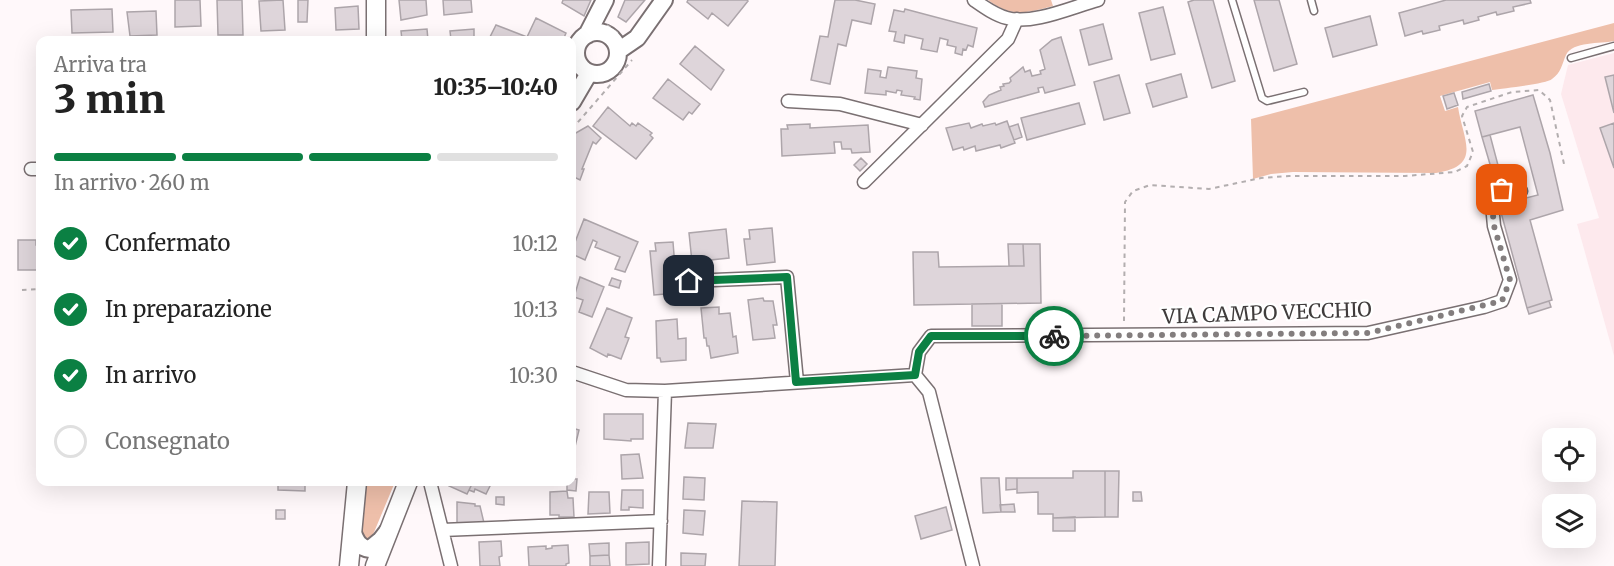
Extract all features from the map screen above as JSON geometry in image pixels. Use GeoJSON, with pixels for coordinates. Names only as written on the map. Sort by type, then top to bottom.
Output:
{"type":"FeatureCollection","features":[{"type":"Feature","properties":{"kind":"main road"},"geometry":{"type":"LineString","coordinates":[[376,0],[376,36]]}},
{"type":"Feature","properties":{"kind":"main road"},"geometry":{"type":"LineString","coordinates":[[349,566],[357,486]]}},
{"type":"Feature","properties":{"kind":"main road"},"geometry":{"type":"LineString","coordinates":[[375,566],[406,486]]}},
{"type":"Feature","properties":{"kind":"street"},"geometry":{"type":"LineString","coordinates":[[605,0],[587,35],[578,45],[579,64],[589,73],[596,74],[610,70],[615,65],[618,51],[614,40],[605,29],[610,0]]}},
{"type":"Feature","properties":{"kind":"street"},"geometry":{"type":"LineString","coordinates":[[618,51],[637,38],[664,0]]}},
{"type":"Feature","properties":{"kind":"street"},"geometry":{"type":"LineString","coordinates":[[974,0],[1007,18],[1028,20],[1098,0]]}},
{"type":"Feature","properties":{"kind":"street"},"geometry":{"type":"LineString","coordinates":[[864,182],[1008,39],[1017,19]]}},
{"type":"Feature","properties":{"kind":"street"},"geometry":{"type":"LineString","coordinates":[[587,35],[605,29]]}},
{"type":"Feature","properties":{"kind":"street"},"geometry":{"type":"LineString","coordinates":[[576,95],[589,73]]}},
{"type":"Feature","properties":{"kind":"street"},"geometry":{"type":"LineString","coordinates":[[788,101],[840,104],[922,125]]}},
{"type":"Feature","properties":{"kind":"street","name":"VIA CAMPO VECCHIO"},"geometry":{"type":"LineString","coordinates":[[915,375],[919,352],[931,336],[1368,333],[1502,301],[1510,280],[1494,226],[1491,194],[1502,190],[1521,191]]}},
{"type":"Feature","properties":{"kind":"street"},"geometry":{"type":"LineString","coordinates":[[689,281],[787,277],[796,382]]}},
{"type":"Feature","properties":{"kind":"street"},"geometry":{"type":"LineString","coordinates":[[576,373],[626,390],[665,391],[915,375],[929,392],[973,566]]}},
{"type":"Feature","properties":{"kind":"street"},"geometry":{"type":"LineString","coordinates":[[659,566],[665,391]]}},
{"type":"Feature","properties":{"kind":"street"},"geometry":{"type":"LineString","coordinates":[[429,486],[451,566]]}},
{"type":"Feature","properties":{"kind":"street"},"geometry":{"type":"LineString","coordinates":[[442,530],[661,521]]}},
{"type":"Feature","properties":{"kind":"street"},"geometry":{"type":"LineString","coordinates":[[352,531],[358,544],[370,549],[390,528]]}},
{"type":"Feature","properties":{"kind":"lane"},"geometry":{"type":"LineString","coordinates":[[1232,0],[1262,98],[1267,101],[1304,92]]}},
{"type":"Feature","properties":{"kind":"lane"},"geometry":{"type":"LineString","coordinates":[[1311,0],[1314,11]]}},
{"type":"Feature","properties":{"kind":"lane"},"geometry":{"type":"LineString","coordinates":[[1571,58],[1614,46]]}},
{"type":"Feature","properties":{"kind":"path"},"geometry":{"type":"LineString","coordinates":[[576,124],[644,46],[637,38],[605,29]]}},
{"type":"Feature","properties":{"kind":"path"},"geometry":{"type":"LineString","coordinates":[[1123,336],[1125,202],[1132,191],[1150,185],[1209,189],[1261,178],[1289,176],[1414,176],[1455,172],[1467,166],[1473,153],[1462,116],[1467,107],[1512,92],[1539,90],[1550,100],[1564,164]]}},
{"type":"Feature","properties":{"kind":"path"},"geometry":{"type":"LineString","coordinates":[[22,290],[36,289]]}},
{"type":"Feature","properties":{"kind":"shaded area"},"geometry":{"type":"Polygon","coordinates":[[[988,0],[1051,0],[1053,6],[1035,11],[1012,12],[988,0]]]}},
{"type":"Feature","properties":{"kind":"shaded area"},"geometry":{"type":"Polygon","coordinates":[[[1614,23],[1614,41],[1574,47],[1566,55],[1557,74],[1548,81],[1492,90],[1490,82],[1440,96],[1445,111],[1458,107],[1466,141],[1465,158],[1451,170],[1436,173],[1293,172],[1271,174],[1253,179],[1251,119],[1614,23]]]}},
{"type":"Feature","properties":{"kind":"shaded area"},"geometry":{"type":"Polygon","coordinates":[[[1614,53],[1614,356],[1577,224],[1599,218],[1561,94],[1568,65],[1614,53]]]}},
{"type":"Feature","properties":{"kind":"shaded area"},"geometry":{"type":"Polygon","coordinates":[[[366,486],[393,486],[372,537],[367,540],[361,536],[366,486]]]}},
{"type":"Feature","properties":{"kind":"building"},"geometry":{"type":"Polygon","coordinates":[[[175,0],[200,0],[201,26],[175,27],[175,0]]]}},
{"type":"Feature","properties":{"kind":"building"},"geometry":{"type":"Polygon","coordinates":[[[217,0],[242,0],[243,35],[218,35],[217,0]]]}},
{"type":"Feature","properties":{"kind":"building"},"geometry":{"type":"Polygon","coordinates":[[[283,0],[285,30],[261,31],[259,1],[283,0]]]}},
{"type":"Feature","properties":{"kind":"building"},"geometry":{"type":"Polygon","coordinates":[[[298,0],[308,0],[307,22],[298,22],[298,0]]]}},
{"type":"Feature","properties":{"kind":"building"},"geometry":{"type":"Polygon","coordinates":[[[399,0],[426,0],[427,15],[401,20],[399,0]]]}},
{"type":"Feature","properties":{"kind":"building"},"geometry":{"type":"Polygon","coordinates":[[[443,0],[471,0],[472,12],[444,15],[443,0]]]}},
{"type":"Feature","properties":{"kind":"building"},"geometry":{"type":"Polygon","coordinates":[[[563,0],[591,0],[584,16],[562,3],[563,0]]]}},
{"type":"Feature","properties":{"kind":"building"},"geometry":{"type":"Polygon","coordinates":[[[625,0],[645,0],[626,22],[618,17],[625,0]]]}},
{"type":"Feature","properties":{"kind":"building"},"geometry":{"type":"Polygon","coordinates":[[[688,0],[748,1],[728,26],[712,13],[708,19],[687,2],[688,0]]]}},
{"type":"Feature","properties":{"kind":"building"},"geometry":{"type":"Polygon","coordinates":[[[835,0],[855,0],[875,4],[871,24],[852,20],[846,46],[838,44],[830,84],[811,80],[820,36],[828,37],[835,0]]]}},
{"type":"Feature","properties":{"kind":"building"},"geometry":{"type":"Polygon","coordinates":[[[1213,0],[1235,81],[1212,88],[1188,2],[1213,0]]]}},
{"type":"Feature","properties":{"kind":"building"},"geometry":{"type":"Polygon","coordinates":[[[1254,0],[1279,0],[1297,64],[1274,71],[1254,0]]]}},
{"type":"Feature","properties":{"kind":"building"},"geometry":{"type":"Polygon","coordinates":[[[1446,0],[1530,0],[1531,3],[1513,7],[1514,11],[1497,15],[1496,12],[1464,24],[1463,20],[1439,26],[1440,30],[1423,34],[1422,31],[1405,36],[1399,13],[1446,0]]]}},
{"type":"Feature","properties":{"kind":"building"},"geometry":{"type":"Polygon","coordinates":[[[358,6],[359,29],[336,30],[335,8],[358,6]]]}},
{"type":"Feature","properties":{"kind":"building"},"geometry":{"type":"Polygon","coordinates":[[[1163,7],[1175,54],[1151,60],[1139,13],[1163,7]]]}},
{"type":"Feature","properties":{"kind":"building"},"geometry":{"type":"Polygon","coordinates":[[[112,9],[113,32],[72,33],[71,10],[112,9]]]}},
{"type":"Feature","properties":{"kind":"building"},"geometry":{"type":"Polygon","coordinates":[[[905,9],[977,28],[973,47],[968,45],[966,50],[963,49],[962,55],[955,53],[956,47],[947,45],[948,40],[940,38],[937,52],[921,49],[923,39],[905,35],[904,43],[894,41],[896,32],[889,31],[894,10],[904,12],[905,9]]]}},
{"type":"Feature","properties":{"kind":"building"},"geometry":{"type":"Polygon","coordinates":[[[156,11],[157,35],[130,36],[127,12],[156,11]]]}},
{"type":"Feature","properties":{"kind":"building"},"geometry":{"type":"Polygon","coordinates":[[[1370,16],[1377,45],[1333,57],[1325,28],[1370,16]]]}},
{"type":"Feature","properties":{"kind":"building"},"geometry":{"type":"Polygon","coordinates":[[[536,18],[566,33],[565,36],[527,36],[536,18]]]}},
{"type":"Feature","properties":{"kind":"building"},"geometry":{"type":"Polygon","coordinates":[[[1103,24],[1112,59],[1089,65],[1080,30],[1103,24]]]}},
{"type":"Feature","properties":{"kind":"building"},"geometry":{"type":"Polygon","coordinates":[[[496,25],[524,36],[490,36],[496,25]]]}},
{"type":"Feature","properties":{"kind":"building"},"geometry":{"type":"Polygon","coordinates":[[[427,29],[428,36],[402,36],[401,31],[427,29]]]}},
{"type":"Feature","properties":{"kind":"building"},"geometry":{"type":"Polygon","coordinates":[[[474,29],[474,36],[451,36],[450,31],[474,29]]]}},
{"type":"Feature","properties":{"kind":"building"},"geometry":{"type":"Polygon","coordinates":[[[1061,37],[1075,85],[1045,93],[1043,87],[1038,88],[1039,92],[985,107],[983,102],[989,95],[1001,90],[1000,87],[1009,83],[1010,78],[1023,67],[1025,72],[1030,70],[1032,76],[1041,74],[1040,71],[1045,69],[1040,50],[1052,40],[1061,37]]]}},
{"type":"Feature","properties":{"kind":"building"},"geometry":{"type":"Polygon","coordinates":[[[695,46],[724,70],[711,90],[680,64],[695,46]]]}},
{"type":"Feature","properties":{"kind":"building"},"geometry":{"type":"Polygon","coordinates":[[[888,67],[917,71],[916,78],[922,79],[920,100],[901,95],[902,91],[897,90],[896,93],[886,91],[886,95],[865,93],[868,69],[881,71],[880,77],[886,78],[888,67]]]}},
{"type":"Feature","properties":{"kind":"building"},"geometry":{"type":"Polygon","coordinates":[[[1181,74],[1187,97],[1153,107],[1146,84],[1181,74]]]}},
{"type":"Feature","properties":{"kind":"building"},"geometry":{"type":"Polygon","coordinates":[[[1119,75],[1130,113],[1104,120],[1094,82],[1119,75]]]}},
{"type":"Feature","properties":{"kind":"building"},"geometry":{"type":"Polygon","coordinates":[[[1614,75],[1614,113],[1605,77],[1614,75]]]}},
{"type":"Feature","properties":{"kind":"building"},"geometry":{"type":"Polygon","coordinates":[[[668,79],[700,104],[683,120],[653,98],[668,79]]]}},
{"type":"Feature","properties":{"kind":"building"},"geometry":{"type":"Polygon","coordinates":[[[1489,84],[1491,91],[1463,99],[1462,92],[1489,84]]]}},
{"type":"Feature","properties":{"kind":"building"},"geometry":{"type":"Polygon","coordinates":[[[1454,93],[1458,105],[1447,109],[1443,96],[1454,93]]]}},
{"type":"Feature","properties":{"kind":"building"},"geometry":{"type":"Polygon","coordinates":[[[1533,95],[1550,153],[1563,210],[1530,220],[1552,300],[1527,308],[1499,205],[1538,195],[1520,127],[1482,137],[1475,111],[1533,95]]]}},
{"type":"Feature","properties":{"kind":"building"},"geometry":{"type":"Polygon","coordinates":[[[1079,103],[1085,124],[1027,140],[1021,118],[1079,103]]]}},
{"type":"Feature","properties":{"kind":"building"},"geometry":{"type":"Polygon","coordinates":[[[608,107],[630,126],[632,123],[636,126],[638,123],[652,133],[650,135],[653,138],[636,159],[593,126],[608,107]]]}},
{"type":"Feature","properties":{"kind":"building"},"geometry":{"type":"Polygon","coordinates":[[[1007,121],[1015,143],[1001,148],[1000,145],[976,151],[975,146],[964,150],[963,147],[953,150],[946,128],[969,123],[971,128],[982,124],[983,126],[995,123],[996,125],[1007,121]]]}},
{"type":"Feature","properties":{"kind":"building"},"geometry":{"type":"Polygon","coordinates":[[[1614,123],[1614,168],[1600,128],[1614,123]]]}},
{"type":"Feature","properties":{"kind":"building"},"geometry":{"type":"Polygon","coordinates":[[[810,124],[810,128],[868,125],[870,152],[852,153],[851,149],[842,149],[841,142],[834,142],[835,153],[782,156],[781,129],[788,129],[787,125],[810,124]]]}},
{"type":"Feature","properties":{"kind":"building"},"geometry":{"type":"Polygon","coordinates":[[[1018,124],[1022,137],[1014,140],[1009,127],[1018,124]]]}},
{"type":"Feature","properties":{"kind":"building"},"geometry":{"type":"Polygon","coordinates":[[[588,126],[601,138],[596,144],[593,142],[580,180],[576,178],[576,133],[588,126]]]}},
{"type":"Feature","properties":{"kind":"building"},"geometry":{"type":"Polygon","coordinates":[[[1490,135],[1499,169],[1492,171],[1482,137],[1490,135]]]}},
{"type":"Feature","properties":{"kind":"building"},"geometry":{"type":"Polygon","coordinates":[[[861,158],[867,164],[860,171],[854,165],[861,158]]]}},
{"type":"Feature","properties":{"kind":"building"},"geometry":{"type":"Polygon","coordinates":[[[1505,174],[1505,182],[1490,184],[1490,175],[1505,174]]]}},
{"type":"Feature","properties":{"kind":"building"},"geometry":{"type":"Polygon","coordinates":[[[584,219],[638,242],[625,272],[615,269],[620,257],[595,247],[597,242],[593,240],[585,260],[576,256],[576,240],[584,219]]]}},
{"type":"Feature","properties":{"kind":"building"},"geometry":{"type":"Polygon","coordinates":[[[772,228],[775,262],[747,265],[744,239],[750,239],[749,230],[772,228]]]}},
{"type":"Feature","properties":{"kind":"building"},"geometry":{"type":"Polygon","coordinates":[[[726,229],[729,258],[692,262],[689,233],[726,229]]]}},
{"type":"Feature","properties":{"kind":"building"},"geometry":{"type":"Polygon","coordinates":[[[18,240],[36,240],[36,270],[18,270],[18,240]]]}},
{"type":"Feature","properties":{"kind":"building"},"geometry":{"type":"Polygon","coordinates":[[[673,242],[677,293],[654,295],[650,251],[656,251],[655,243],[673,242]]]}},
{"type":"Feature","properties":{"kind":"building"},"geometry":{"type":"Polygon","coordinates":[[[1008,244],[1023,244],[1024,266],[1009,266],[1008,244]]]}},
{"type":"Feature","properties":{"kind":"building"},"geometry":{"type":"Polygon","coordinates":[[[1023,244],[1040,244],[1041,303],[914,305],[913,252],[938,252],[939,267],[1024,266],[1023,244]]]}},
{"type":"Feature","properties":{"kind":"building"},"geometry":{"type":"Polygon","coordinates":[[[580,277],[604,287],[592,317],[579,312],[583,300],[576,298],[580,277]]]}},
{"type":"Feature","properties":{"kind":"building"},"geometry":{"type":"Polygon","coordinates":[[[612,278],[621,281],[619,288],[609,285],[612,278]]]}},
{"type":"Feature","properties":{"kind":"building"},"geometry":{"type":"Polygon","coordinates":[[[763,298],[764,301],[773,301],[777,325],[773,325],[775,338],[753,340],[748,300],[763,298]]]}},
{"type":"Feature","properties":{"kind":"building"},"geometry":{"type":"Polygon","coordinates":[[[1549,301],[1551,307],[1529,314],[1527,308],[1549,301]]]}},
{"type":"Feature","properties":{"kind":"building"},"geometry":{"type":"Polygon","coordinates":[[[972,304],[1002,304],[1002,326],[972,326],[972,304]]]}},
{"type":"Feature","properties":{"kind":"building"},"geometry":{"type":"Polygon","coordinates":[[[719,307],[719,314],[730,313],[738,353],[711,358],[709,346],[704,338],[701,308],[719,307]]]}},
{"type":"Feature","properties":{"kind":"building"},"geometry":{"type":"Polygon","coordinates":[[[607,308],[632,318],[625,337],[629,338],[621,359],[608,354],[607,357],[590,348],[607,308]]]}},
{"type":"Feature","properties":{"kind":"building"},"geometry":{"type":"Polygon","coordinates":[[[677,319],[678,339],[686,338],[686,360],[661,362],[660,358],[657,358],[656,321],[677,319]]]}},
{"type":"Feature","properties":{"kind":"building"},"geometry":{"type":"Polygon","coordinates":[[[604,414],[643,414],[643,439],[631,439],[631,441],[604,439],[604,414]]]}},
{"type":"Feature","properties":{"kind":"building"},"geometry":{"type":"Polygon","coordinates":[[[688,423],[716,424],[713,448],[685,448],[688,423]]]}},
{"type":"Feature","properties":{"kind":"building"},"geometry":{"type":"Polygon","coordinates":[[[639,454],[643,478],[622,479],[621,455],[639,454]]]}},
{"type":"Feature","properties":{"kind":"building"},"geometry":{"type":"Polygon","coordinates":[[[1073,471],[1105,471],[1105,517],[1053,518],[1053,514],[1038,514],[1038,492],[1017,493],[1017,478],[1073,478],[1073,471]]]}},
{"type":"Feature","properties":{"kind":"building"},"geometry":{"type":"Polygon","coordinates":[[[1105,471],[1119,471],[1118,517],[1105,517],[1105,471]]]}},
{"type":"Feature","properties":{"kind":"building"},"geometry":{"type":"Polygon","coordinates":[[[684,477],[705,478],[704,500],[683,499],[684,477]]]}},
{"type":"Feature","properties":{"kind":"building"},"geometry":{"type":"Polygon","coordinates":[[[981,478],[999,478],[1001,512],[983,513],[981,478]]]}},
{"type":"Feature","properties":{"kind":"building"},"geometry":{"type":"Polygon","coordinates":[[[1006,478],[1017,478],[1017,489],[1006,490],[1006,478]]]}},
{"type":"Feature","properties":{"kind":"building"},"geometry":{"type":"Polygon","coordinates":[[[577,479],[576,491],[567,490],[567,486],[576,486],[577,479]]]}},
{"type":"Feature","properties":{"kind":"building"},"geometry":{"type":"Polygon","coordinates":[[[278,486],[305,486],[305,491],[278,490],[278,486]]]}},
{"type":"Feature","properties":{"kind":"building"},"geometry":{"type":"Polygon","coordinates":[[[449,486],[471,486],[467,494],[449,486]]]}},
{"type":"Feature","properties":{"kind":"building"},"geometry":{"type":"Polygon","coordinates":[[[471,486],[490,486],[486,494],[475,489],[474,492],[469,490],[471,486]]]}},
{"type":"Feature","properties":{"kind":"building"},"geometry":{"type":"Polygon","coordinates":[[[622,490],[643,490],[643,508],[629,507],[629,510],[621,510],[622,490]]]}},
{"type":"Feature","properties":{"kind":"building"},"geometry":{"type":"Polygon","coordinates":[[[567,491],[568,498],[573,498],[574,517],[550,515],[550,492],[567,491]]]}},
{"type":"Feature","properties":{"kind":"building"},"geometry":{"type":"Polygon","coordinates":[[[589,492],[609,492],[610,513],[588,514],[589,492]]]}},
{"type":"Feature","properties":{"kind":"building"},"geometry":{"type":"Polygon","coordinates":[[[1133,492],[1141,492],[1142,501],[1133,501],[1133,492]]]}},
{"type":"Feature","properties":{"kind":"building"},"geometry":{"type":"Polygon","coordinates":[[[496,497],[504,497],[504,505],[496,504],[496,497]]]}},
{"type":"Feature","properties":{"kind":"building"},"geometry":{"type":"Polygon","coordinates":[[[742,501],[777,502],[775,566],[739,566],[742,501]]]}},
{"type":"Feature","properties":{"kind":"building"},"geometry":{"type":"Polygon","coordinates":[[[457,502],[480,506],[484,523],[457,523],[457,502]]]}},
{"type":"Feature","properties":{"kind":"building"},"geometry":{"type":"Polygon","coordinates":[[[1014,504],[1015,512],[1001,512],[1000,505],[1014,504]]]}},
{"type":"Feature","properties":{"kind":"building"},"geometry":{"type":"Polygon","coordinates":[[[946,507],[952,530],[921,539],[915,516],[946,507]]]}},
{"type":"Feature","properties":{"kind":"building"},"geometry":{"type":"Polygon","coordinates":[[[276,510],[285,510],[285,519],[276,519],[276,510]]]}},
{"type":"Feature","properties":{"kind":"building"},"geometry":{"type":"Polygon","coordinates":[[[684,510],[705,511],[703,535],[683,533],[684,510]]]}},
{"type":"Feature","properties":{"kind":"building"},"geometry":{"type":"Polygon","coordinates":[[[1075,517],[1075,531],[1053,531],[1053,518],[1075,517]]]}},
{"type":"Feature","properties":{"kind":"building"},"geometry":{"type":"Polygon","coordinates":[[[501,541],[500,566],[480,566],[479,542],[501,541]]]}},
{"type":"Feature","properties":{"kind":"building"},"geometry":{"type":"Polygon","coordinates":[[[649,542],[649,564],[626,565],[626,543],[649,542]]]}},
{"type":"Feature","properties":{"kind":"building"},"geometry":{"type":"Polygon","coordinates":[[[609,543],[609,555],[590,556],[589,544],[609,543]]]}},
{"type":"Feature","properties":{"kind":"building"},"geometry":{"type":"Polygon","coordinates":[[[568,545],[569,563],[566,566],[529,566],[528,547],[546,546],[546,549],[552,546],[568,545]]]}},
{"type":"Feature","properties":{"kind":"building"},"geometry":{"type":"Polygon","coordinates":[[[681,553],[706,554],[705,566],[681,566],[681,553]]]}},
{"type":"Feature","properties":{"kind":"building"},"geometry":{"type":"Polygon","coordinates":[[[609,555],[610,566],[590,566],[590,556],[609,555]]]}},
{"type":"Feature","properties":{"kind":"way so far"},"geometry":{"type":"LineString","coordinates":[[1054,336],[1368,333],[1484,307],[1502,301],[1510,280],[1494,226],[1491,194],[1502,190]]}},
{"type":"Feature","properties":{"kind":"route"},"geometry":{"type":"LineString","coordinates":[[689,281],[787,277],[796,382],[915,375],[919,352],[931,336],[1054,336]]}}]}
